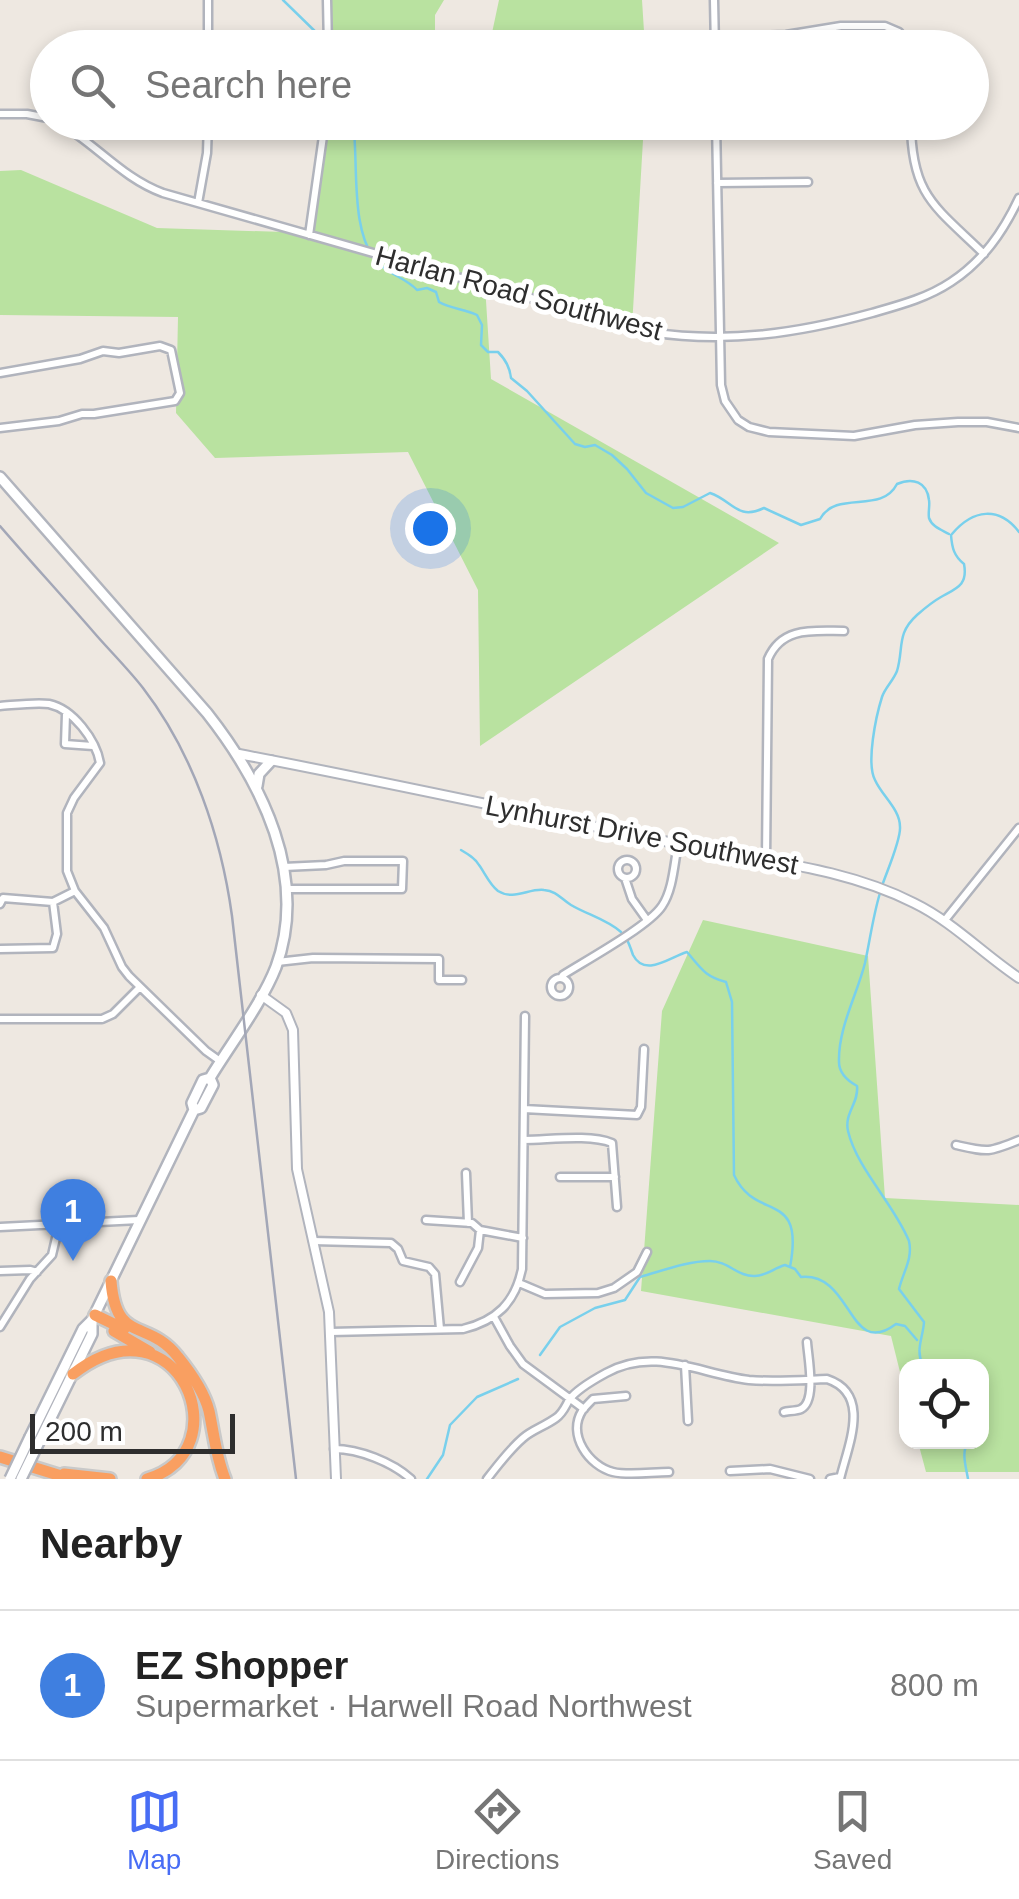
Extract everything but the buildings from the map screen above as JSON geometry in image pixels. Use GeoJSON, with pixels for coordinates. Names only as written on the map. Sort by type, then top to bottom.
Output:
{"type":"FeatureCollection","features":[{"type":"Feature","properties":{"kind":"highway"},"geometry":{"type":"LineString","coordinates":[[112,1281],[113,1301],[120,1319],[172,1350],[195,1380],[206,1401],[225,1479]]}},
{"type":"Feature","properties":{"kind":"highway"},"geometry":{"type":"LineString","coordinates":[[94,1318],[158,1347],[186,1370]]}},
{"type":"Feature","properties":{"kind":"highway"},"geometry":{"type":"LineString","coordinates":[[94,1318],[168,1364],[182,1378],[191,1396],[191,1437],[181,1456],[162,1473],[147,1479]]}},
{"type":"Feature","properties":{"kind":"highway"},"geometry":{"type":"LineString","coordinates":[[73,1374],[93,1360],[112,1354],[154,1355]]}},
{"type":"Feature","properties":{"kind":"highway"},"geometry":{"type":"LineString","coordinates":[[0,1457],[70,1479]]}},
{"type":"Feature","properties":{"kind":"highway"},"geometry":{"type":"LineString","coordinates":[[53,1473],[110,1479]]}},
{"type":"Feature","properties":{"kind":"main road"},"geometry":{"type":"LineString","coordinates":[[0,477],[207,713],[238,754],[276,834],[286,888],[285,928],[277,962],[210,1078],[203,1080],[192,1103],[194,1110],[94,1318],[92,1334],[73,1374],[10,1479]]}},
{"type":"Feature","properties":{"kind":"main road"},"geometry":{"type":"LineString","coordinates":[[256,789],[259,774],[272,761]]}},
{"type":"Feature","properties":{"kind":"main road"},"geometry":{"type":"LineString","coordinates":[[21,1479],[83,1329],[94,1318]]}},
{"type":"Feature","properties":{"kind":"street"},"geometry":{"type":"LineString","coordinates":[[208,0],[208,30]]}},
{"type":"Feature","properties":{"kind":"street"},"geometry":{"type":"LineString","coordinates":[[327,0],[328,30]]}},
{"type":"Feature","properties":{"kind":"street"},"geometry":{"type":"LineString","coordinates":[[714,0],[715,30]]}},
{"type":"Feature","properties":{"kind":"street"},"geometry":{"type":"LineString","coordinates":[[817,30],[841,26],[884,26],[894,30]]}},
{"type":"Feature","properties":{"kind":"street"},"geometry":{"type":"LineString","coordinates":[[0,114],[30,114]]}},
{"type":"Feature","properties":{"kind":"street","name":"Harlan Road Southwest"},"geometry":{"type":"LineString","coordinates":[[84,140],[148,188],[650,332],[684,338],[816,328],[908,303],[950,283],[984,254],[999,236],[1019,198]]}},
{"type":"Feature","properties":{"kind":"street"},"geometry":{"type":"LineString","coordinates":[[198,203],[207,140]]}},
{"type":"Feature","properties":{"kind":"street"},"geometry":{"type":"LineString","coordinates":[[309,235],[322,140]]}},
{"type":"Feature","properties":{"kind":"street"},"geometry":{"type":"LineString","coordinates":[[717,140],[721,385],[725,401],[738,420],[760,431],[854,436],[958,422],[1019,428]]}},
{"type":"Feature","properties":{"kind":"street"},"geometry":{"type":"LineString","coordinates":[[911,140],[912,162],[923,190],[984,254]]}},
{"type":"Feature","properties":{"kind":"street"},"geometry":{"type":"LineString","coordinates":[[718,184],[808,182]]}},
{"type":"Feature","properties":{"kind":"street"},"geometry":{"type":"LineString","coordinates":[[0,372],[103,352],[160,346],[171,350],[180,393],[175,401],[0,428]]}},
{"type":"Feature","properties":{"kind":"street"},"geometry":{"type":"LineString","coordinates":[[766,860],[768,659],[776,644],[790,634],[844,632]]}},
{"type":"Feature","properties":{"kind":"street"},"geometry":{"type":"LineString","coordinates":[[0,706],[50,704],[76,719],[94,746],[100,758],[98,768],[74,798],[68,814],[67,871],[75,891],[104,928],[122,966],[220,1061]]}},
{"type":"Feature","properties":{"kind":"street"},"geometry":{"type":"LineString","coordinates":[[66,714],[65,744],[94,746]]}},
{"type":"Feature","properties":{"kind":"street","name":"Lynhurst Drive Southwest"},"geometry":{"type":"LineString","coordinates":[[238,754],[853,878],[945,920],[1019,978]]}},
{"type":"Feature","properties":{"kind":"street"},"geometry":{"type":"LineString","coordinates":[[945,920],[1019,828]]}},
{"type":"Feature","properties":{"kind":"street"},"geometry":{"type":"LineString","coordinates":[[562,978],[658,912],[664,903],[678,844]]}},
{"type":"Feature","properties":{"kind":"street"},"geometry":{"type":"LineString","coordinates":[[284,867],[403,861],[402,889],[286,888]]}},
{"type":"Feature","properties":{"kind":"street"},"geometry":{"type":"LineString","coordinates":[[625,878],[632,899],[647,920]]}},
{"type":"Feature","properties":{"kind":"street"},"geometry":{"type":"LineString","coordinates":[[0,904],[3,898],[54,902],[75,891]]}},
{"type":"Feature","properties":{"kind":"street"},"geometry":{"type":"LineString","coordinates":[[0,949],[53,948],[57,934],[54,902]]}},
{"type":"Feature","properties":{"kind":"street"},"geometry":{"type":"LineString","coordinates":[[277,962],[313,958],[439,958],[439,980],[462,980]]}},
{"type":"Feature","properties":{"kind":"street"},"geometry":{"type":"LineString","coordinates":[[0,1020],[102,1018],[113,1014],[140,987]]}},
{"type":"Feature","properties":{"kind":"street"},"geometry":{"type":"LineString","coordinates":[[261,995],[286,1012],[293,1030],[296,1157],[326,1292],[336,1479]]}},
{"type":"Feature","properties":{"kind":"street"},"geometry":{"type":"LineString","coordinates":[[330,1332],[462,1329],[480,1325],[505,1308],[522,1270],[525,1016]]}},
{"type":"Feature","properties":{"kind":"street"},"geometry":{"type":"LineString","coordinates":[[524,1109],[638,1115],[642,1106],[644,1049]]}},
{"type":"Feature","properties":{"kind":"street"},"geometry":{"type":"LineString","coordinates":[[524,1140],[608,1140],[612,1143],[617,1207]]}},
{"type":"Feature","properties":{"kind":"street"},"geometry":{"type":"LineString","coordinates":[[956,1145],[978,1152],[991,1151],[1019,1140]]}},
{"type":"Feature","properties":{"kind":"street"},"geometry":{"type":"LineString","coordinates":[[466,1173],[468,1223]]}},
{"type":"Feature","properties":{"kind":"street"},"geometry":{"type":"LineString","coordinates":[[560,1177],[615,1177]]}},
{"type":"Feature","properties":{"kind":"street"},"geometry":{"type":"LineString","coordinates":[[0,1227],[140,1220]]}},
{"type":"Feature","properties":{"kind":"street"},"geometry":{"type":"LineString","coordinates":[[426,1220],[468,1223],[480,1230],[523,1238]]}},
{"type":"Feature","properties":{"kind":"street"},"geometry":{"type":"LineString","coordinates":[[0,1327],[30,1280],[52,1255],[59,1225]]}},
{"type":"Feature","properties":{"kind":"street"},"geometry":{"type":"LineString","coordinates":[[460,1282],[478,1248],[480,1230]]}},
{"type":"Feature","properties":{"kind":"street"},"geometry":{"type":"LineString","coordinates":[[314,1242],[391,1243],[403,1261],[429,1266],[434,1274],[440,1330]]}},
{"type":"Feature","properties":{"kind":"street"},"geometry":{"type":"LineString","coordinates":[[519,1284],[545,1294],[598,1293],[614,1288],[637,1272],[647,1252]]}},
{"type":"Feature","properties":{"kind":"street"},"geometry":{"type":"LineString","coordinates":[[0,1271],[37,1272]]}},
{"type":"Feature","properties":{"kind":"street"},"geometry":{"type":"LineString","coordinates":[[494,1318],[523,1364],[584,1410]]}},
{"type":"Feature","properties":{"kind":"street"},"geometry":{"type":"LineString","coordinates":[[784,1412],[801,1409],[810,1393],[807,1342]]}},
{"type":"Feature","properties":{"kind":"street"},"geometry":{"type":"LineString","coordinates":[[487,1479],[524,1437],[558,1416],[570,1398],[609,1371],[650,1360],[748,1380],[837,1383],[846,1389],[855,1416],[840,1478],[830,1479]]}},
{"type":"Feature","properties":{"kind":"street"},"geometry":{"type":"LineString","coordinates":[[686,1365],[688,1421]]}},
{"type":"Feature","properties":{"kind":"street"},"geometry":{"type":"LineString","coordinates":[[626,1396],[593,1400],[580,1413],[580,1443],[594,1461],[615,1473],[668,1472]]}},
{"type":"Feature","properties":{"kind":"street"},"geometry":{"type":"LineString","coordinates":[[334,1449],[378,1460],[411,1479]]}},
{"type":"Feature","properties":{"kind":"street"},"geometry":{"type":"LineString","coordinates":[[730,1470],[770,1469],[810,1479]]}},
{"type":"Feature","properties":{"kind":"green space"},"geometry":{"type":"Polygon","coordinates":[[[329,0],[444,0],[435,15],[435,30],[330,30],[329,0]]]}},
{"type":"Feature","properties":{"kind":"green space"},"geometry":{"type":"Polygon","coordinates":[[[499,0],[642,0],[644,30],[493,30],[499,0]]]}},
{"type":"Feature","properties":{"kind":"green space"},"geometry":{"type":"Polygon","coordinates":[[[327,140],[643,140],[632,327],[485,285],[491,379],[779,543],[480,746],[478,590],[408,452],[215,458],[176,413],[178,317],[0,315],[0,171],[21,170],[157,228],[314,233],[327,140]]]}},
{"type":"Feature","properties":{"kind":"green space"},"geometry":{"type":"Polygon","coordinates":[[[703,920],[868,956],[885,1198],[1019,1205],[1019,1472],[926,1472],[920,1449],[989,1449],[989,1359],[899,1359],[899,1368],[891,1336],[641,1291],[662,1011],[703,920]]]}},
{"type":"Feature","properties":{"kind":"waterway"},"geometry":{"type":"LineString","coordinates":[[283,0],[314,30]]}},
{"type":"Feature","properties":{"kind":"waterway"},"geometry":{"type":"LineString","coordinates":[[355,140],[359,215],[369,250],[378,263],[417,290],[427,288],[436,292],[439,302],[477,315],[482,325],[481,345],[488,352],[501,355],[511,378],[575,444],[595,445],[612,455],[646,493],[673,508],[710,493],[741,511],[764,508],[801,525],[820,519],[837,505],[881,498],[897,484],[914,481],[928,494],[930,521],[949,534]]}},
{"type":"Feature","properties":{"kind":"waterway"},"geometry":{"type":"LineString","coordinates":[[952,534],[969,519],[986,514],[1003,518],[1019,532]]}},
{"type":"Feature","properties":{"kind":"waterway"},"geometry":{"type":"LineString","coordinates":[[882,886],[900,827],[897,814],[872,772],[875,727],[882,697],[897,671],[910,622],[963,581],[964,564],[954,551],[951,535]]}},
{"type":"Feature","properties":{"kind":"waterway"},"geometry":{"type":"LineString","coordinates":[[461,850],[475,860],[498,891],[510,895],[552,892],[621,932]]}},
{"type":"Feature","properties":{"kind":"waterway"},"geometry":{"type":"LineString","coordinates":[[880,893],[839,1062],[845,1077],[857,1086],[847,1125],[853,1145],[909,1241],[909,1260],[899,1289],[924,1322],[921,1359]]}},
{"type":"Feature","properties":{"kind":"waterway"},"geometry":{"type":"LineString","coordinates":[[626,938],[633,955],[644,965],[658,964],[687,952],[708,974],[726,982],[732,1002],[734,1175],[754,1199],[785,1216],[793,1242],[790,1267]]}},
{"type":"Feature","properties":{"kind":"waterway"},"geometry":{"type":"LineString","coordinates":[[540,1355],[560,1327],[595,1308],[625,1300],[640,1277],[710,1261],[755,1276],[785,1265],[801,1277],[818,1279],[831,1287],[868,1331],[880,1332],[896,1324],[905,1326],[917,1340]]}},
{"type":"Feature","properties":{"kind":"waterway"},"geometry":{"type":"LineString","coordinates":[[427,1479],[443,1455],[450,1425],[477,1397],[518,1379]]}},
{"type":"Feature","properties":{"kind":"waterway"},"geometry":{"type":"LineString","coordinates":[[965,1449],[968,1479]]}},
{"type":"Feature","properties":{"kind":"railway"},"geometry":{"type":"LineString","coordinates":[[0,526],[161,713],[190,768],[212,826],[232,916],[296,1479]]}},
{"type":"Feature","properties":{"kind":"place","name":"EZ Shopper"},"geometry":{"type":"Point","coordinates":[73,1261]}}]}
